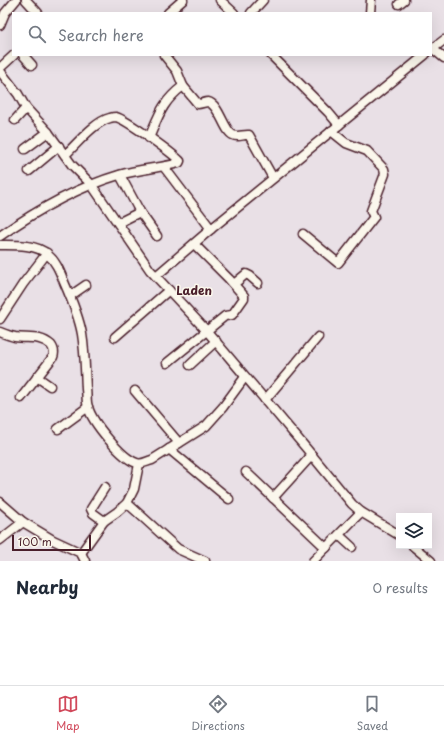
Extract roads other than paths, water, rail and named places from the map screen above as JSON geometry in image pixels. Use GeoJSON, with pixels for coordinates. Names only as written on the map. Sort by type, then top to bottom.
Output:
{"type":"FeatureCollection","features":[{"type":"Feature","properties":{"kind":"street"},"geometry":{"type":"LineString","coordinates":[[0,25],[2,10],[16,0]]}},
{"type":"Feature","properties":{"kind":"street"},"geometry":{"type":"LineString","coordinates":[[26,0],[37,12]]}},
{"type":"Feature","properties":{"kind":"street"},"geometry":{"type":"LineString","coordinates":[[169,12],[183,0]]}},
{"type":"Feature","properties":{"kind":"street"},"geometry":{"type":"LineString","coordinates":[[220,0],[233,12]]}},
{"type":"Feature","properties":{"kind":"street"},"geometry":{"type":"LineString","coordinates":[[252,12],[263,0]]}},
{"type":"Feature","properties":{"kind":"street"},"geometry":{"type":"LineString","coordinates":[[370,12],[371,0]]}},
{"type":"Feature","properties":{"kind":"street"},"geometry":{"type":"LineString","coordinates":[[444,40],[432,50],[444,58]]}},
{"type":"Feature","properties":{"kind":"street"},"geometry":{"type":"LineString","coordinates":[[13,56],[0,70],[18,94],[26,108],[48,132],[65,156],[91,184],[144,263],[216,341],[344,494],[362,512],[396,532]]}},
{"type":"Feature","properties":{"kind":"street"},"geometry":{"type":"LineString","coordinates":[[24,56],[32,65]]}},
{"type":"Feature","properties":{"kind":"street"},"geometry":{"type":"LineString","coordinates":[[165,56],[177,71],[183,86],[198,104],[206,102],[212,105],[224,120],[227,129],[231,134],[236,136],[247,134],[250,136],[274,178]]}},
{"type":"Feature","properties":{"kind":"street"},"geometry":{"type":"LineString","coordinates":[[272,56],[339,125]]}},
{"type":"Feature","properties":{"kind":"street"},"geometry":{"type":"LineString","coordinates":[[156,276],[211,229],[424,56]]}},
{"type":"Feature","properties":{"kind":"street"},"geometry":{"type":"LineString","coordinates":[[149,138],[167,100],[183,86]]}},
{"type":"Feature","properties":{"kind":"street"},"geometry":{"type":"LineString","coordinates":[[15,120],[26,108]]}},
{"type":"Feature","properties":{"kind":"street"},"geometry":{"type":"LineString","coordinates":[[0,236],[44,207],[91,184],[120,174],[164,166],[180,161],[130,125],[113,117],[102,121],[95,126],[65,156]]}},
{"type":"Feature","properties":{"kind":"street"},"geometry":{"type":"LineString","coordinates":[[303,234],[338,263],[374,217],[371,211],[386,174],[384,169],[367,151],[346,143],[331,131]]}},
{"type":"Feature","properties":{"kind":"street"},"geometry":{"type":"LineString","coordinates":[[25,149],[48,132]]}},
{"type":"Feature","properties":{"kind":"street"},"geometry":{"type":"LineString","coordinates":[[29,171],[59,146]]}},
{"type":"Feature","properties":{"kind":"street"},"geometry":{"type":"LineString","coordinates":[[164,166],[211,229]]}},
{"type":"Feature","properties":{"kind":"street"},"geometry":{"type":"LineString","coordinates":[[120,174],[140,212],[157,236]]}},
{"type":"Feature","properties":{"kind":"street"},"geometry":{"type":"LineString","coordinates":[[118,223],[140,212]]}},
{"type":"Feature","properties":{"kind":"street"},"geometry":{"type":"LineString","coordinates":[[167,363],[206,330],[225,316],[232,315],[244,299],[244,296],[234,284],[194,244]]}},
{"type":"Feature","properties":{"kind":"street"},"geometry":{"type":"LineString","coordinates":[[0,245],[39,249],[47,253],[53,260],[70,296],[82,333],[88,407],[96,422],[120,453],[139,464],[152,460],[206,426],[223,407],[245,377]]}},
{"type":"Feature","properties":{"kind":"street"},"geometry":{"type":"LineString","coordinates":[[0,319],[23,284],[47,253]]}},
{"type":"Feature","properties":{"kind":"street"},"geometry":{"type":"LineString","coordinates":[[234,284],[246,274],[258,283]]}},
{"type":"Feature","properties":{"kind":"street"},"geometry":{"type":"LineString","coordinates":[[70,296],[86,285]]}},
{"type":"Feature","properties":{"kind":"street"},"geometry":{"type":"LineString","coordinates":[[115,337],[169,290]]}},
{"type":"Feature","properties":{"kind":"street"},"geometry":{"type":"LineString","coordinates":[[0,332],[17,337],[38,338],[51,345],[54,349],[54,355],[21,398]]}},
{"type":"Feature","properties":{"kind":"street"},"geometry":{"type":"LineString","coordinates":[[265,400],[318,337]]}},
{"type":"Feature","properties":{"kind":"street"},"geometry":{"type":"LineString","coordinates":[[190,366],[216,341]]}},
{"type":"Feature","properties":{"kind":"street"},"geometry":{"type":"LineString","coordinates":[[38,377],[50,386]]}},
{"type":"Feature","properties":{"kind":"street"},"geometry":{"type":"LineString","coordinates":[[135,391],[179,443]]}},
{"type":"Feature","properties":{"kind":"street"},"geometry":{"type":"LineString","coordinates":[[58,429],[88,407]]}},
{"type":"Feature","properties":{"kind":"street"},"geometry":{"type":"LineString","coordinates":[[169,449],[229,499]]}},
{"type":"Feature","properties":{"kind":"street"},"geometry":{"type":"LineString","coordinates":[[272,498],[312,455]]}},
{"type":"Feature","properties":{"kind":"street"},"geometry":{"type":"LineString","coordinates":[[0,502],[23,522],[83,558],[104,521],[127,503],[134,489],[139,464]]}},
{"type":"Feature","properties":{"kind":"street"},"geometry":{"type":"LineString","coordinates":[[246,472],[326,548]]}},
{"type":"Feature","properties":{"kind":"street"},"geometry":{"type":"LineString","coordinates":[[104,521],[93,513],[91,509],[105,486]]}},
{"type":"Feature","properties":{"kind":"street"},"geometry":{"type":"LineString","coordinates":[[127,503],[178,549],[205,561]]}},
{"type":"Feature","properties":{"kind":"street"},"geometry":{"type":"LineString","coordinates":[[313,561],[362,512]]}},
{"type":"Feature","properties":{"kind":"street"},"geometry":{"type":"LineString","coordinates":[[0,540],[23,522]]}},
{"type":"Feature","properties":{"kind":"street"},"geometry":{"type":"LineString","coordinates":[[339,535],[352,547]]}},
{"type":"Feature","properties":{"kind":"street"},"geometry":{"type":"LineString","coordinates":[[416,549],[426,559]]}},
{"type":"Feature","properties":{"kind":"district","name":"Laden"},"geometry":{"type":"Point","coordinates":[194,290]}}]}
